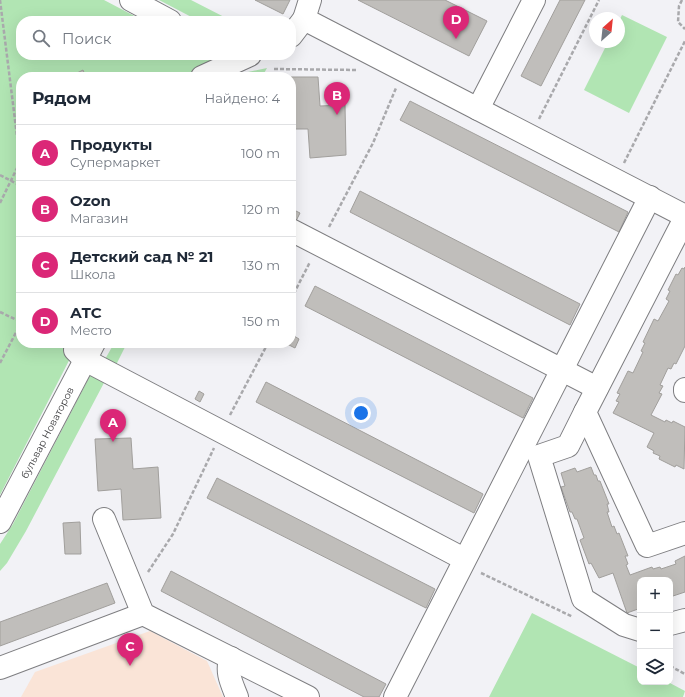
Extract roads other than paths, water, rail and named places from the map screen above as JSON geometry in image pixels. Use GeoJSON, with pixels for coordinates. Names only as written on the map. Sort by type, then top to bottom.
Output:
{"type":"FeatureCollection","features":[{"type":"Feature","properties":{"kind":"street"},"geometry":{"type":"LineString","coordinates":[[131,0],[161,16]]}},
{"type":"Feature","properties":{"kind":"street"},"geometry":{"type":"LineString","coordinates":[[478,109],[534,0]]}},
{"type":"Feature","properties":{"kind":"street"},"geometry":{"type":"LineString","coordinates":[[296,28],[307,9],[403,70],[650,197],[685,217],[568,446],[539,456],[583,599],[624,625],[637,629]]}},
{"type":"Feature","properties":{"kind":"street"},"geometry":{"type":"LineString","coordinates":[[213,72],[239,60]]}},
{"type":"Feature","properties":{"kind":"street"},"geometry":{"type":"LineString","coordinates":[[395,697],[464,559],[650,197]]}},
{"type":"Feature","properties":{"kind":"street"},"geometry":{"type":"LineString","coordinates":[[296,233],[597,388]]}},
{"type":"Feature","properties":{"kind":"street"},"geometry":{"type":"LineString","coordinates":[[84,351],[221,432],[464,559]]}},
{"type":"Feature","properties":{"kind":"street","name":"бульвар Новаторов"},"geometry":{"type":"LineString","coordinates":[[0,522],[84,351]]}},
{"type":"Feature","properties":{"kind":"street"},"geometry":{"type":"LineString","coordinates":[[585,412],[648,546],[685,533]]}},
{"type":"Feature","properties":{"kind":"street"},"geometry":{"type":"LineString","coordinates":[[104,519],[143,614],[308,697]]}},
{"type":"Feature","properties":{"kind":"street"},"geometry":{"type":"LineString","coordinates":[[0,668],[143,614]]}},
{"type":"Feature","properties":{"kind":"street"},"geometry":{"type":"LineString","coordinates":[[673,623],[685,620]]}},
{"type":"Feature","properties":{"kind":"street"},"geometry":{"type":"LineString","coordinates":[[231,658],[228,670],[237,697]]}},
{"type":"Feature","properties":{"kind":"place","name":"АТС"},"geometry":{"type":"Point","coordinates":[456,39]}},
{"type":"Feature","properties":{"kind":"place","name":"Ozon"},"geometry":{"type":"Point","coordinates":[337,115]}},
{"type":"Feature","properties":{"kind":"place","name":"Продукты"},"geometry":{"type":"Point","coordinates":[113,442]}},
{"type":"Feature","properties":{"kind":"place","name":"Детский сад № 21"},"geometry":{"type":"Point","coordinates":[130,666]}}]}
